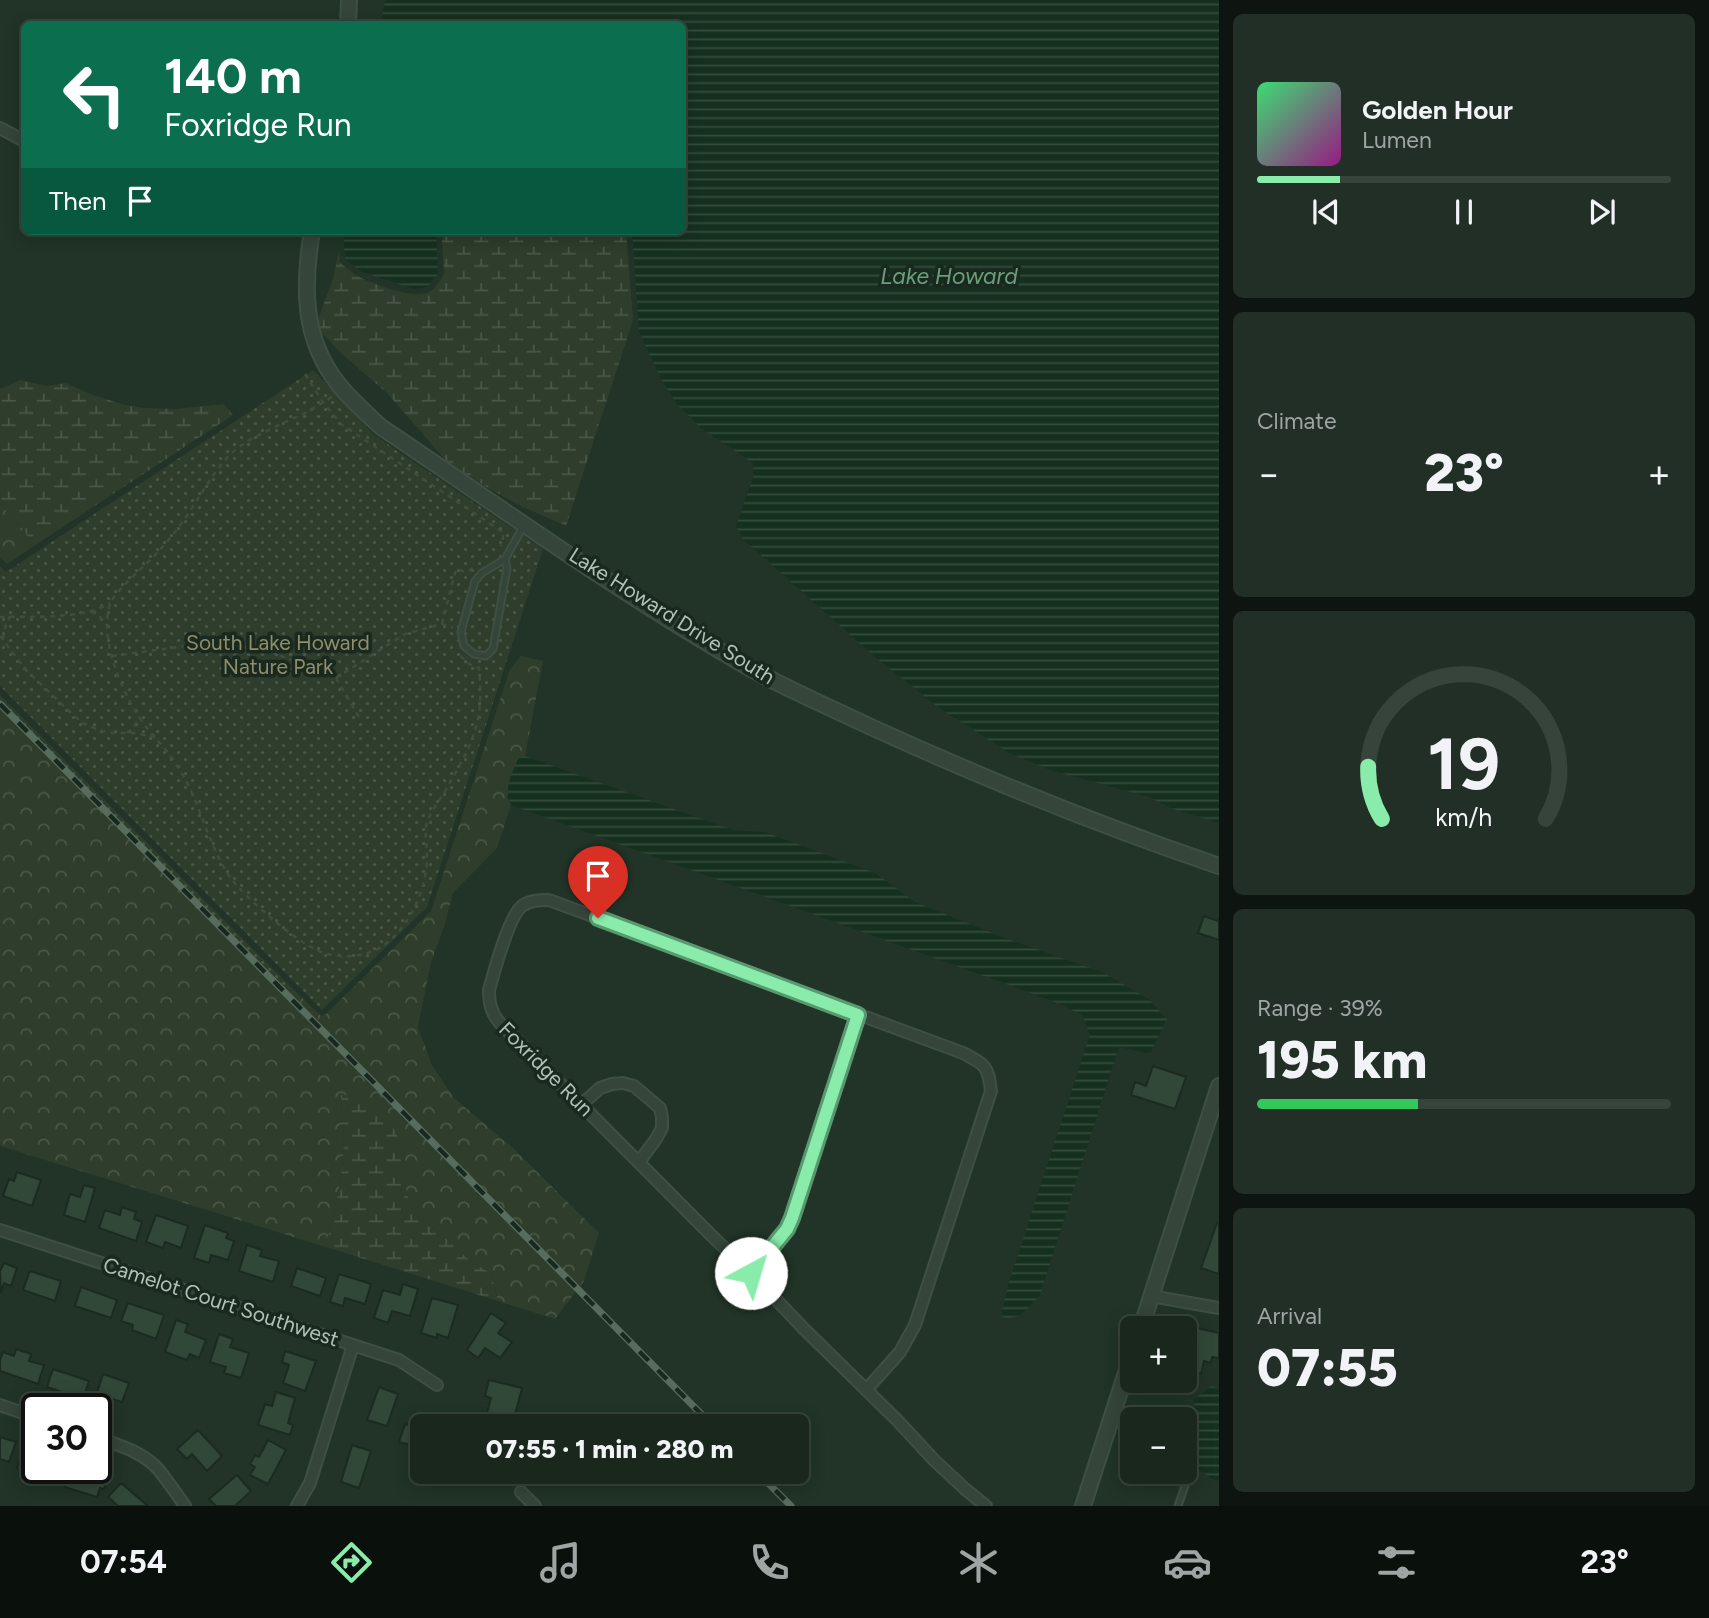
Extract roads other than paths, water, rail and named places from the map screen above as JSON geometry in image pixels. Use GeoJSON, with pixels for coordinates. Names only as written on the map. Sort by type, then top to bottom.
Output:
{"type":"FeatureCollection","features":[{"type":"Feature","properties":{"kind":"street"},"geometry":{"type":"LineString","coordinates":[[348,21],[349,0]]}},
{"type":"Feature","properties":{"kind":"street"},"geometry":{"type":"LineString","coordinates":[[0,128],[21,139]]}},
{"type":"Feature","properties":{"kind":"street","name":"Lake Howard Drive South"},"geometry":{"type":"LineString","coordinates":[[312,235],[306,285],[312,329],[333,376],[356,404],[381,426],[637,599],[736,660],[810,698],[979,774],[1102,825],[1219,866]]}},
{"type":"Feature","properties":{"kind":"street","name":"Foxridge Run"},"geometry":{"type":"LineString","coordinates":[[866,1390],[900,1352],[915,1325],[991,1091],[989,1073],[981,1063],[972,1058],[925,1038],[550,900],[523,904],[511,923],[489,990],[492,1011],[499,1022],[945,1471],[986,1506]]}},
{"type":"Feature","properties":{"kind":"street"},"geometry":{"type":"LineString","coordinates":[[751,1273],[787,1229],[792,1218],[858,1015]]}},
{"type":"Feature","properties":{"kind":"street"},"geometry":{"type":"LineString","coordinates":[[581,1105],[600,1088],[624,1083],[634,1086],[660,1108],[662,1128],[639,1162]]}},
{"type":"Feature","properties":{"kind":"street"},"geometry":{"type":"LineString","coordinates":[[1145,1316],[1219,1086]]}},
{"type":"Feature","properties":{"kind":"street","name":"Camelot Court Southwest"},"geometry":{"type":"LineString","coordinates":[[0,1230],[399,1360],[437,1385]]}},
{"type":"Feature","properties":{"kind":"street"},"geometry":{"type":"LineString","coordinates":[[1151,1296],[1219,1308]]}},
{"type":"Feature","properties":{"kind":"street"},"geometry":{"type":"LineString","coordinates":[[297,1506],[310,1483],[353,1345]]}},
{"type":"Feature","properties":{"kind":"street"},"geometry":{"type":"LineString","coordinates":[[1083,1506],[1120,1391]]}},
{"type":"Feature","properties":{"kind":"street"},"geometry":{"type":"LineString","coordinates":[[0,1405],[21,1412]]}},
{"type":"Feature","properties":{"kind":"street"},"geometry":{"type":"LineString","coordinates":[[112,1443],[132,1450],[150,1462],[185,1506]]}},
{"type":"Feature","properties":{"kind":"street"},"geometry":{"type":"LineString","coordinates":[[521,1492],[535,1506]]}},
{"type":"Feature","properties":{"kind":"lane"},"geometry":{"type":"LineString","coordinates":[[505,559],[507,568],[493,649],[486,656],[474,654],[464,646],[461,632],[475,581],[482,573],[505,559],[525,524]]}},
{"type":"Feature","properties":{"kind":"lane"},"geometry":{"type":"LineString","coordinates":[[1178,1506],[1185,1486]]}},
{"type":"Feature","properties":{"kind":"water","name":"Lake Howard"},"geometry":{"type":"Polygon","coordinates":[[[385,0],[1219,0],[1219,823],[1173,809],[1149,797],[1050,770],[1009,753],[938,707],[876,658],[744,540],[736,526],[754,475],[753,463],[702,429],[676,403],[660,377],[639,331],[632,235],[686,235],[686,21],[382,21],[385,0]]]}},
{"type":"Feature","properties":{"kind":"water"},"geometry":{"type":"Polygon","coordinates":[[[343,235],[436,235],[438,274],[427,287],[414,289],[362,272],[345,259],[343,235]]]}},
{"type":"Feature","properties":{"kind":"water"},"geometry":{"type":"Polygon","coordinates":[[[525,756],[733,830],[765,832],[875,873],[915,902],[1010,940],[1102,972],[1149,999],[1167,1019],[1150,1054],[1119,1047],[1040,1295],[1024,1312],[1014,1317],[1002,1317],[1008,1285],[1090,1035],[1083,1016],[1065,1006],[1020,989],[511,805],[509,781],[519,757],[525,756]]]}},
{"type":"Feature","properties":{"kind":"water"},"geometry":{"type":"Polygon","coordinates":[[[1211,1386],[1219,1389],[1219,1481],[1197,1468],[1197,1407],[1194,1407],[1194,1399],[1211,1386]]]}},
{"type":"Feature","properties":{"kind":"railway"},"geometry":{"type":"LineString","coordinates":[[0,704],[701,1414]]}},
{"type":"Feature","properties":{"kind":"railway"},"geometry":{"type":"LineString","coordinates":[[769,1484],[791,1506]]}},
{"type":"Feature","properties":{"kind":"park label","name":"South Lake Howard Nature Park"},"geometry":{"type":"Point","coordinates":[278,655]}}]}
